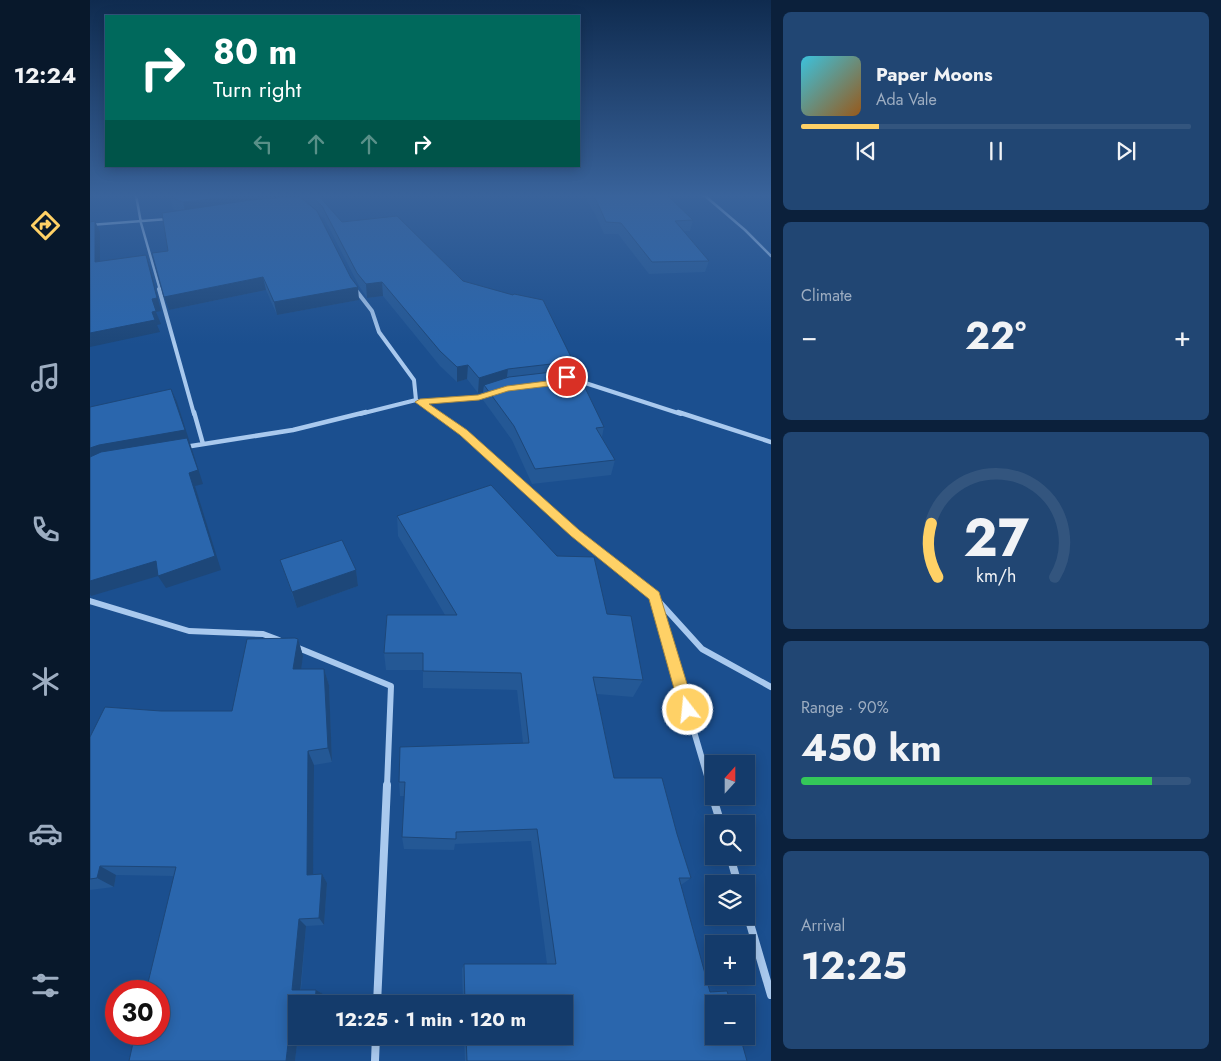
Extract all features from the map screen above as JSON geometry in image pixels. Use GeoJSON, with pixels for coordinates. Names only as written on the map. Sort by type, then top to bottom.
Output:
{"type":"FeatureCollection","features":[{"type":"Feature","properties":{"kind":"street"},"geometry":{"type":"LineString","coordinates":[[147,245],[203,444]]}},
{"type":"Feature","properties":{"kind":"street"},"geometry":{"type":"LineString","coordinates":[[759,245],[771,256]]}},
{"type":"Feature","properties":{"kind":"street"},"geometry":{"type":"LineString","coordinates":[[353,283],[372,311],[379,332],[414,380],[418,401],[464,432],[575,533],[654,596],[702,649],[771,687]]}},
{"type":"Feature","properties":{"kind":"street"},"geometry":{"type":"LineString","coordinates":[[567,377],[771,442]]}},
{"type":"Feature","properties":{"kind":"street"},"geometry":{"type":"LineString","coordinates":[[174,450],[293,430],[418,401],[479,397],[498,391]]}},
{"type":"Feature","properties":{"kind":"street"},"geometry":{"type":"LineString","coordinates":[[654,596],[718,815]]}},
{"type":"Feature","properties":{"kind":"street"},"geometry":{"type":"LineString","coordinates":[[90,600],[189,631],[263,634],[281,641]]}},
{"type":"Feature","properties":{"kind":"street"},"geometry":{"type":"LineString","coordinates":[[290,645],[391,686],[377,995]]}},
{"type":"Feature","properties":{"kind":"street"},"geometry":{"type":"LineString","coordinates":[[750,925],[771,995]]}},
{"type":"Feature","properties":{"kind":"street"},"geometry":{"type":"LineString","coordinates":[[375,1061],[376,1045]]}},
{"type":"Feature","properties":{"kind":"building"},"geometry":{"type":"Polygon","coordinates":[[[90,245],[95,245],[95,262],[146,255],[157,298],[152,299],[156,311],[152,312],[155,320],[90,333],[90,245]]]}},
{"type":"Feature","properties":{"kind":"building"},"geometry":{"type":"Polygon","coordinates":[[[167,245],[334,245],[351,278],[358,287],[274,302],[263,277],[164,297],[152,253],[168,251],[167,245]]]}},
{"type":"Feature","properties":{"kind":"building"},"geometry":{"type":"Polygon","coordinates":[[[342,245],[426,245],[463,281],[513,295],[543,300],[572,359],[551,364],[508,369],[479,378],[468,365],[457,367],[440,351],[382,282],[366,284],[357,273],[342,245]]]}},
{"type":"Feature","properties":{"kind":"building"},"geometry":{"type":"Polygon","coordinates":[[[638,245],[695,245],[709,261],[652,262],[638,245]]]}},
{"type":"Feature","properties":{"kind":"building"},"geometry":{"type":"Polygon","coordinates":[[[570,367],[576,369],[604,427],[596,428],[615,460],[535,469],[514,426],[484,385],[509,377],[552,372],[570,367]]]}},
{"type":"Feature","properties":{"kind":"building"},"geometry":{"type":"Polygon","coordinates":[[[171,389],[185,430],[90,448],[90,407],[171,389]]]}},
{"type":"Feature","properties":{"kind":"building"},"geometry":{"type":"Polygon","coordinates":[[[187,438],[198,470],[189,473],[215,556],[158,576],[156,561],[90,581],[90,457],[101,452],[187,438]]]}},
{"type":"Feature","properties":{"kind":"building"},"geometry":{"type":"Polygon","coordinates":[[[491,485],[557,556],[594,557],[607,614],[631,616],[643,680],[593,677],[614,778],[662,778],[691,878],[679,878],[705,974],[705,985],[708,985],[710,992],[727,991],[728,995],[705,995],[705,1045],[743,1045],[747,1061],[467,1061],[466,1045],[573,1045],[573,995],[465,995],[464,964],[556,964],[537,829],[456,832],[456,839],[402,837],[405,782],[399,782],[400,747],[529,743],[521,673],[423,671],[423,653],[384,653],[387,615],[457,615],[397,516],[491,485]]]}},
{"type":"Feature","properties":{"kind":"building"},"geometry":{"type":"Polygon","coordinates":[[[342,540],[356,570],[292,592],[280,560],[342,540]]]}},
{"type":"Feature","properties":{"kind":"building"},"geometry":{"type":"Polygon","coordinates":[[[247,639],[298,639],[293,669],[324,669],[328,748],[308,751],[307,875],[322,874],[319,918],[299,919],[292,990],[316,990],[316,995],[288,995],[286,1061],[129,1061],[133,1045],[170,1045],[170,980],[149,980],[176,867],[100,866],[97,878],[90,879],[90,737],[105,707],[161,711],[232,711],[247,639]]]}},
{"type":"Feature","properties":{"kind":"route"},"geometry":{"type":"LineString","coordinates":[[567,377],[549,383],[507,388],[479,397],[420,402],[464,432],[575,533],[654,596],[688,710]]}}]}
